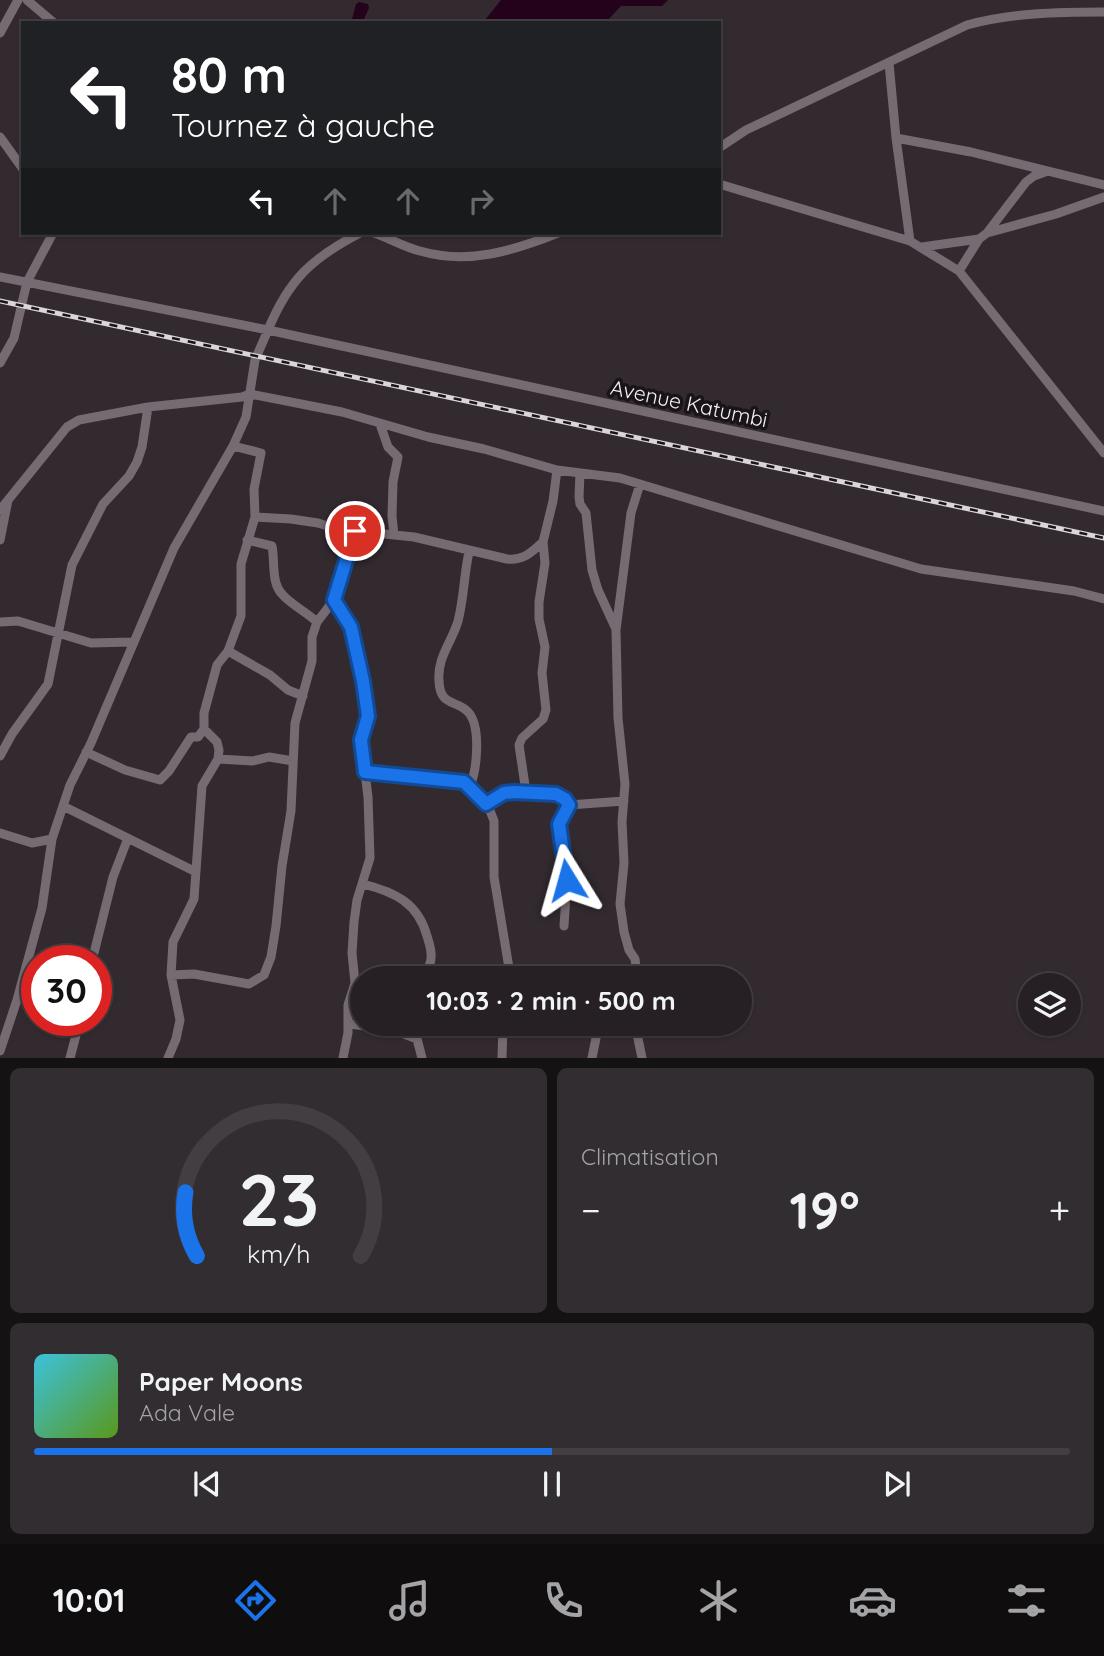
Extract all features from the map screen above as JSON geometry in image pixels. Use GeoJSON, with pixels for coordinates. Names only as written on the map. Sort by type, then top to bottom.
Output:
{"type":"FeatureCollection","features":[{"type":"Feature","properties":{"kind":"street"},"geometry":{"type":"LineString","coordinates":[[0,33],[18,0]]}},
{"type":"Feature","properties":{"kind":"street"},"geometry":{"type":"LineString","coordinates":[[26,0],[52,21]]}},
{"type":"Feature","properties":{"kind":"street"},"geometry":{"type":"LineString","coordinates":[[721,147],[746,130],[967,25],[995,18],[1039,13],[1104,12]]}},
{"type":"Feature","properties":{"kind":"street"},"geometry":{"type":"LineString","coordinates":[[889,62],[910,241]]}},
{"type":"Feature","properties":{"kind":"street"},"geometry":{"type":"LineString","coordinates":[[0,137],[21,166]]}},
{"type":"Feature","properties":{"kind":"street"},"geometry":{"type":"LineString","coordinates":[[896,138],[971,152],[1104,185]]}},
{"type":"Feature","properties":{"kind":"street"},"geometry":{"type":"LineString","coordinates":[[959,271],[1026,182],[1047,172]]}},
{"type":"Feature","properties":{"kind":"street"},"geometry":{"type":"LineString","coordinates":[[721,185],[910,241],[959,271],[1104,453]]}},
{"type":"Feature","properties":{"kind":"street"},"geometry":{"type":"LineString","coordinates":[[922,247],[983,236],[1104,197]]}},
{"type":"Feature","properties":{"kind":"street"},"geometry":{"type":"LineString","coordinates":[[0,363],[13,338],[27,282],[52,235]]}},
{"type":"Feature","properties":{"kind":"street"},"geometry":{"type":"LineString","coordinates":[[0,1051],[42,908],[52,839],[70,785],[122,672],[132,642],[174,548],[233,446],[246,417],[256,360],[276,311],[300,274],[314,261],[357,235]]}},
{"type":"Feature","properties":{"kind":"street"},"geometry":{"type":"LineString","coordinates":[[379,235],[417,251],[462,258],[502,253],[552,235]]}},
{"type":"Feature","properties":{"kind":"street","name":"Avenue Katumbi"},"geometry":{"type":"LineString","coordinates":[[0,277],[268,330],[1104,511]]}},
{"type":"Feature","properties":{"kind":"street"},"geometry":{"type":"LineString","coordinates":[[0,510],[72,424],[79,420],[148,407],[250,394],[342,412],[557,470],[620,478],[921,569],[1074,591],[1104,598]]}},
{"type":"Feature","properties":{"kind":"street"},"geometry":{"type":"LineString","coordinates":[[0,756],[19,723],[47,684],[72,565],[103,504],[130,476],[137,462],[148,407]]}},
{"type":"Feature","properties":{"kind":"street"},"geometry":{"type":"LineString","coordinates":[[380,424],[388,447],[398,457],[393,482],[394,535]]}},
{"type":"Feature","properties":{"kind":"street"},"geometry":{"type":"LineString","coordinates":[[86,752],[125,770],[160,780],[191,737],[198,737],[204,729],[204,713],[217,665],[228,651],[241,616],[241,564],[255,517],[254,489],[261,453],[233,446]]}},
{"type":"Feature","properties":{"kind":"street"},"geometry":{"type":"LineString","coordinates":[[526,792],[519,745],[522,738],[543,719],[545,710],[541,673],[545,647],[539,619],[545,563],[543,542],[557,470]]}},
{"type":"Feature","properties":{"kind":"street"},"geometry":{"type":"LineString","coordinates":[[580,473],[579,497],[586,513],[592,570],[616,630]]}},
{"type":"Feature","properties":{"kind":"street"},"geometry":{"type":"LineString","coordinates":[[636,966],[624,932],[620,904],[624,863],[622,822],[625,784],[618,718],[616,630],[631,513],[640,484]]}},
{"type":"Feature","properties":{"kind":"street"},"geometry":{"type":"LineString","coordinates":[[0,540],[9,499]]}},
{"type":"Feature","properties":{"kind":"street"},"geometry":{"type":"LineString","coordinates":[[255,517],[414,537],[469,552],[517,560],[526,557],[543,542]]}},
{"type":"Feature","properties":{"kind":"street"},"geometry":{"type":"LineString","coordinates":[[172,975],[194,974],[249,984],[264,975],[271,957],[276,926],[292,802],[294,733],[312,662],[312,636],[317,622],[334,600],[355,531]]}},
{"type":"Feature","properties":{"kind":"street"},"geometry":{"type":"LineString","coordinates":[[247,540],[272,546],[276,583],[281,594],[305,610],[317,622]]}},
{"type":"Feature","properties":{"kind":"street"},"geometry":{"type":"LineString","coordinates":[[469,552],[458,620],[438,668],[442,696],[466,710],[475,726],[475,775],[470,786]]}},
{"type":"Feature","properties":{"kind":"street"},"geometry":{"type":"LineString","coordinates":[[334,600],[351,627],[368,716],[361,740],[370,858],[357,900],[354,922],[352,953],[355,983],[348,1005],[349,1024],[343,1058]]}},
{"type":"Feature","properties":{"kind":"street"},"geometry":{"type":"LineString","coordinates":[[1,621],[18,621],[91,643],[132,642]]}},
{"type":"Feature","properties":{"kind":"street"},"geometry":{"type":"LineString","coordinates":[[228,651],[270,675],[288,690],[303,696]]}},
{"type":"Feature","properties":{"kind":"street"},"geometry":{"type":"LineString","coordinates":[[168,1058],[176,1040],[180,1020],[172,975],[173,942],[194,899],[202,786],[218,758],[217,742],[204,729]]}},
{"type":"Feature","properties":{"kind":"street"},"geometry":{"type":"LineString","coordinates":[[218,758],[241,762],[269,757],[293,761]]}},
{"type":"Feature","properties":{"kind":"street"},"geometry":{"type":"LineString","coordinates":[[365,772],[453,780],[470,786],[486,804],[494,821],[494,877],[509,966]]}},
{"type":"Feature","properties":{"kind":"street"},"geometry":{"type":"LineString","coordinates":[[486,804],[504,793],[526,792],[556,794],[569,805]]}},
{"type":"Feature","properties":{"kind":"street"},"geometry":{"type":"LineString","coordinates":[[569,805],[624,801]]}},
{"type":"Feature","properties":{"kind":"street"},"geometry":{"type":"LineString","coordinates":[[564,926],[567,880],[559,824],[569,805]]}},
{"type":"Feature","properties":{"kind":"street"},"geometry":{"type":"LineString","coordinates":[[63,806],[196,872]]}},
{"type":"Feature","properties":{"kind":"street"},"geometry":{"type":"LineString","coordinates":[[0,832],[33,843],[52,839]]}},
{"type":"Feature","properties":{"kind":"street"},"geometry":{"type":"LineString","coordinates":[[96,945],[113,877],[128,838]]}},
{"type":"Feature","properties":{"kind":"street"},"geometry":{"type":"LineString","coordinates":[[363,884],[375,887],[414,907],[422,919],[431,960],[429,966]]}},
{"type":"Feature","properties":{"kind":"street"},"geometry":{"type":"LineString","coordinates":[[349,1024],[391,1029],[417,1039]]}},
{"type":"Feature","properties":{"kind":"street"},"geometry":{"type":"LineString","coordinates":[[70,1058],[76,1036]]}},
{"type":"Feature","properties":{"kind":"street"},"geometry":{"type":"LineString","coordinates":[[417,1036],[422,1058]]}},
{"type":"Feature","properties":{"kind":"street"},"geometry":{"type":"LineString","coordinates":[[502,1058],[503,1036]]}},
{"type":"Feature","properties":{"kind":"street"},"geometry":{"type":"LineString","coordinates":[[592,1058],[596,1036]]}},
{"type":"Feature","properties":{"kind":"street"},"geometry":{"type":"LineString","coordinates":[[637,1036],[642,1058]]}},
{"type":"Feature","properties":{"kind":"shaded area"},"geometry":{"type":"Polygon","coordinates":[[[501,0],[668,0],[662,6],[621,6],[607,21],[485,20],[501,0]]]}},
{"type":"Feature","properties":{"kind":"shaded area"},"geometry":{"type":"Polygon","coordinates":[[[356,4],[368,4],[369,8],[363,21],[352,21],[356,4]]]}},
{"type":"Feature","properties":{"kind":"railway"},"geometry":{"type":"LineString","coordinates":[[0,301],[1104,538]]}},
{"type":"Feature","properties":{"kind":"route"},"geometry":{"type":"LineString","coordinates":[[355,531],[334,600],[351,627],[361,668],[368,716],[361,740],[365,772],[464,782],[486,804],[504,793],[549,793],[561,796],[569,805],[559,824],[567,880]]}}]}
